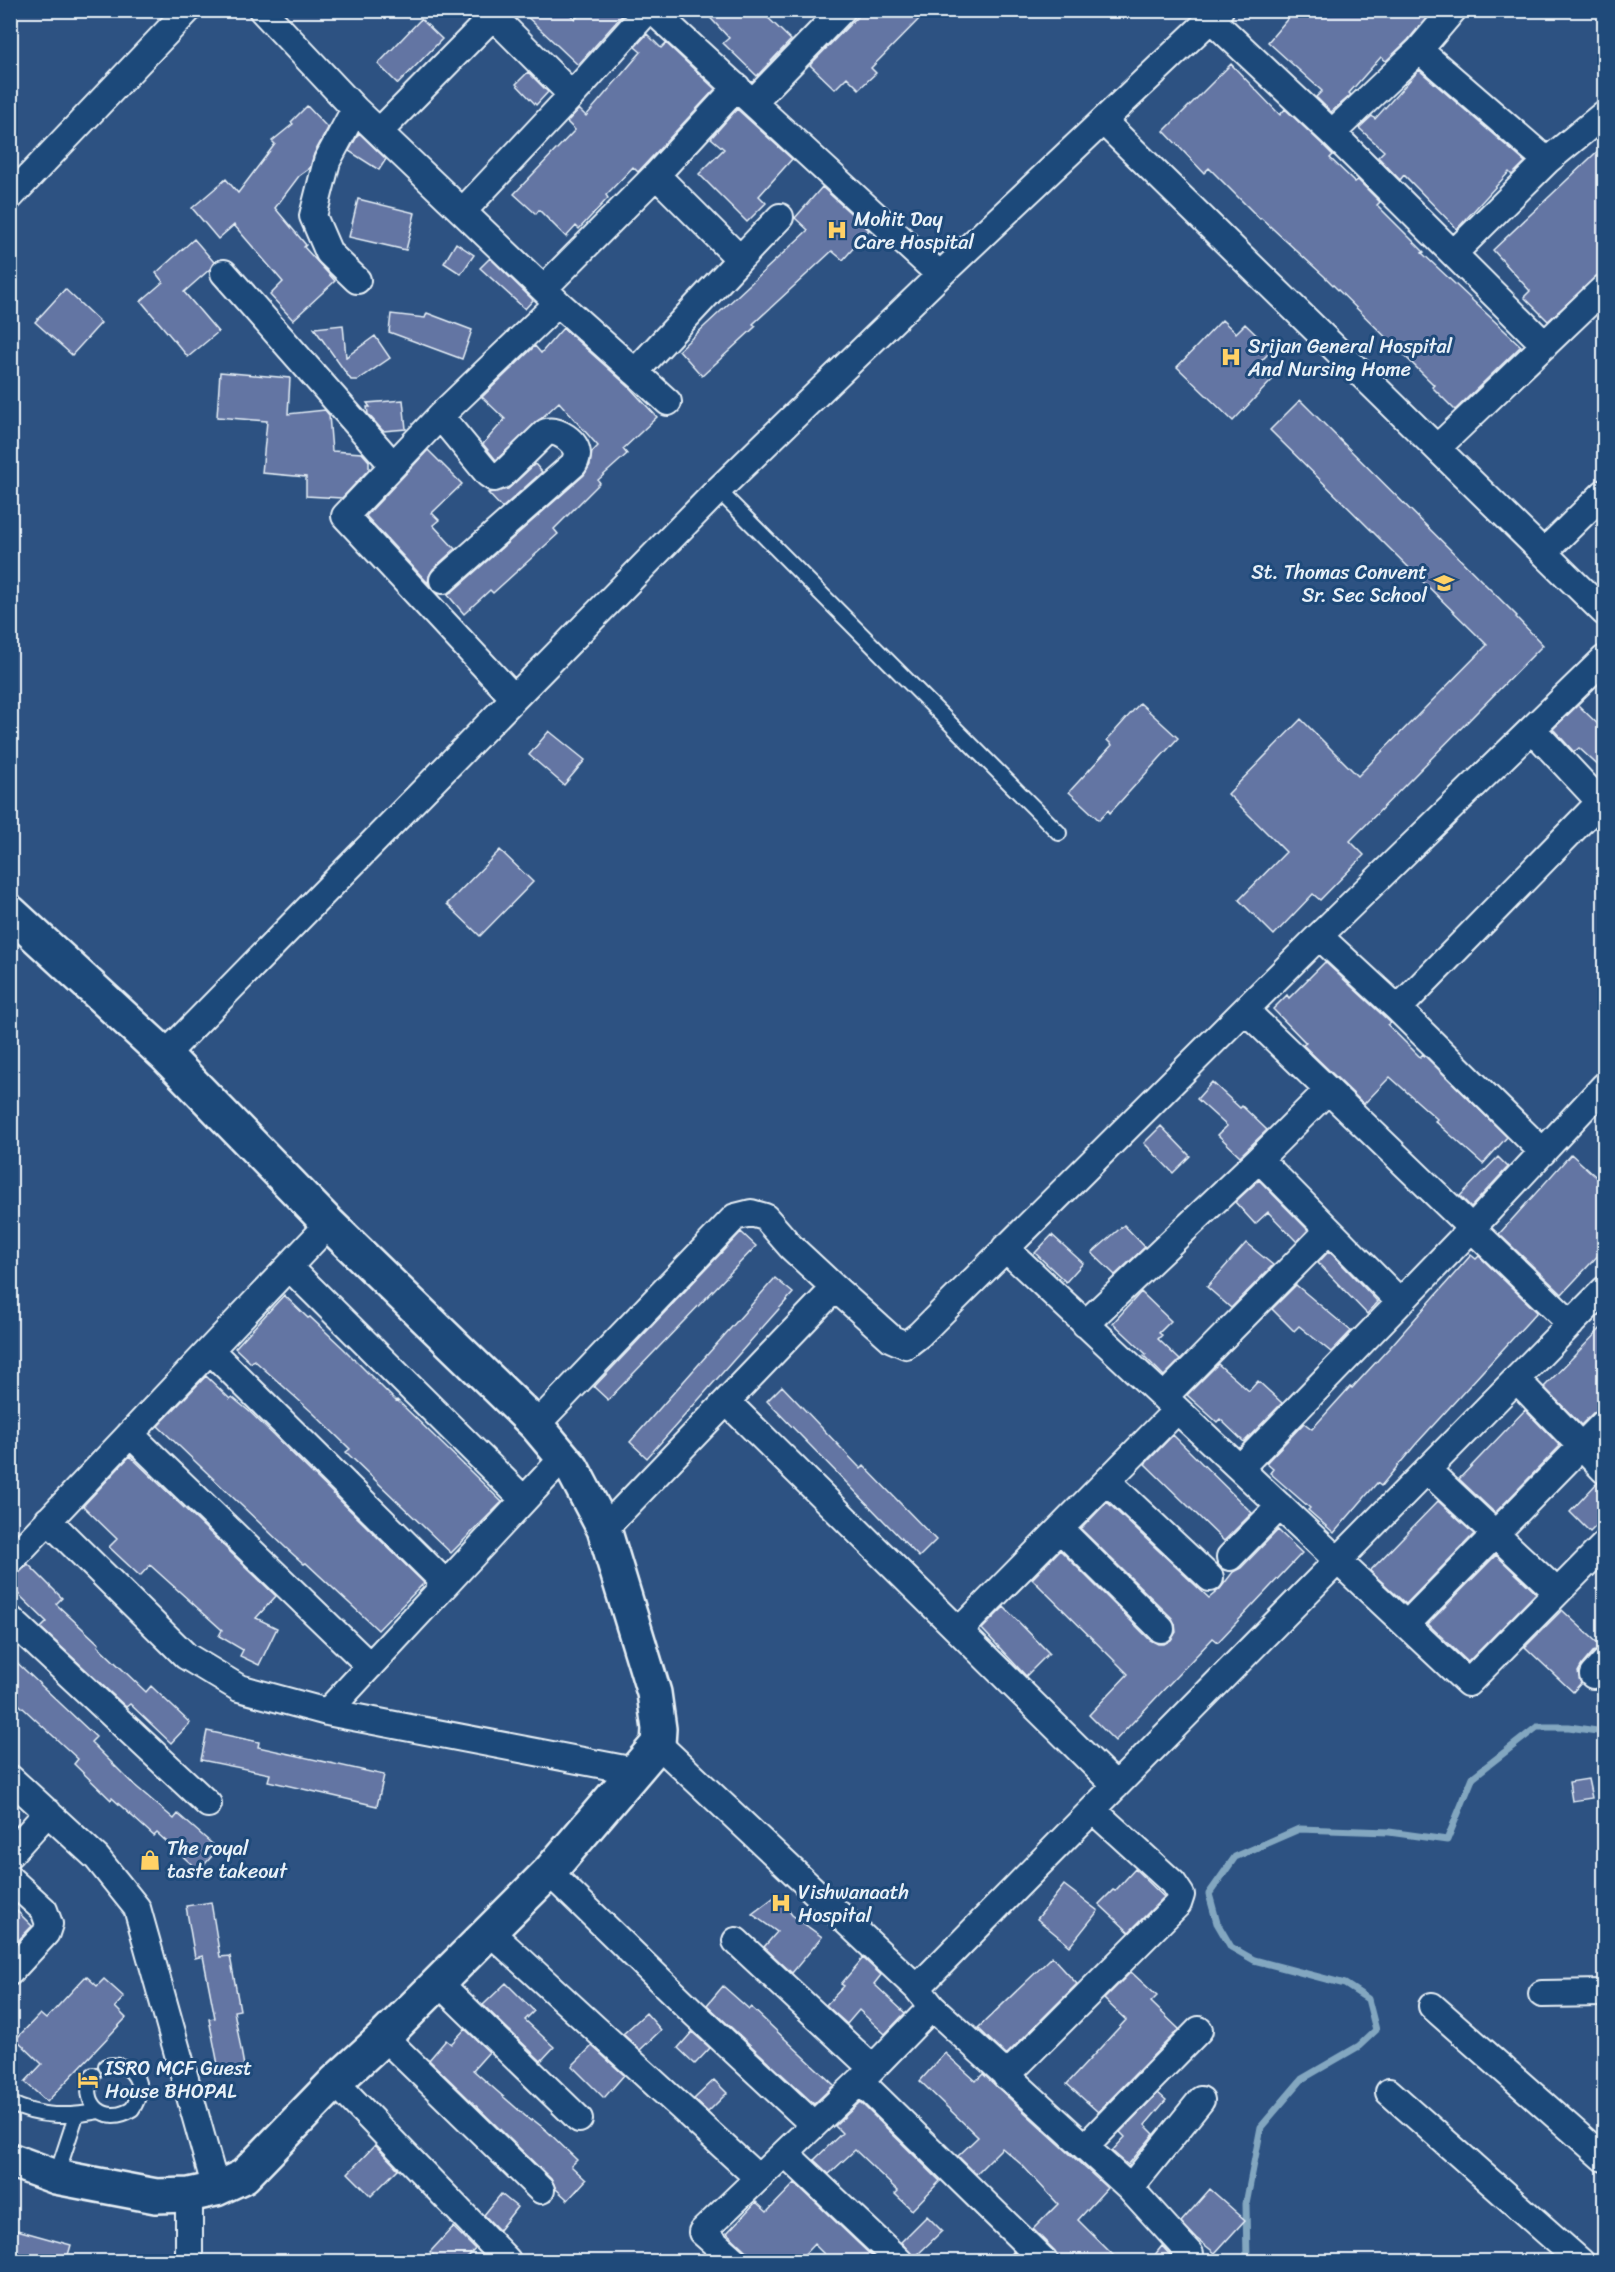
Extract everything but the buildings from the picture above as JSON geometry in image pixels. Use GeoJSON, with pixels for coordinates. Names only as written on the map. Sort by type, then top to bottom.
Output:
{"type":"FeatureCollection","features":[{"type":"Feature","properties":{"kind":"street"},"geometry":{"type":"LineString","coordinates":[[262,10],[355,109],[551,296],[668,402]]}},
{"type":"Feature","properties":{"kind":"street"},"geometry":{"type":"LineString","coordinates":[[463,211],[650,10],[940,275]]}},
{"type":"Feature","properties":{"kind":"street"},"geometry":{"type":"LineString","coordinates":[[1332,132],[1419,50],[1453,10]]}},
{"type":"Feature","properties":{"kind":"street"},"geometry":{"type":"LineString","coordinates":[[10,197],[187,11]]}},
{"type":"Feature","properties":{"kind":"street"},"geometry":{"type":"LineString","coordinates":[[514,698],[345,516],[551,296],[656,175],[840,11]]}},
{"type":"Feature","properties":{"kind":"street"},"geometry":{"type":"LineString","coordinates":[[379,132],[495,13],[572,95]]}},
{"type":"Feature","properties":{"kind":"street"},"geometry":{"type":"LineString","coordinates":[[165,1055],[718,490],[940,275],[1216,15],[1545,345]]}},
{"type":"Feature","properties":{"kind":"street"},"geometry":{"type":"LineString","coordinates":[[1419,50],[1547,161]]}},
{"type":"Feature","properties":{"kind":"street"},"geometry":{"type":"LineString","coordinates":[[355,109],[327,161],[313,216],[329,253],[357,280]]}},
{"type":"Feature","properties":{"kind":"street"},"geometry":{"type":"LineString","coordinates":[[1454,253],[1547,161],[1605,114]]}},
{"type":"Feature","properties":{"kind":"street"},"geometry":{"type":"LineString","coordinates":[[1103,122],[1605,612]]}},
{"type":"Feature","properties":{"kind":"street"},"geometry":{"type":"LineString","coordinates":[[656,175],[740,259]]}},
{"type":"Feature","properties":{"kind":"street"},"geometry":{"type":"LineString","coordinates":[[635,372],[780,217]]}},
{"type":"Feature","properties":{"kind":"street"},"geometry":{"type":"LineString","coordinates":[[224,273],[393,465]]}},
{"type":"Feature","properties":{"kind":"street"},"geometry":{"type":"LineString","coordinates":[[1437,448],[1605,288]]}},
{"type":"Feature","properties":{"kind":"street"},"geometry":{"type":"LineString","coordinates":[[440,416],[488,474],[494,478],[502,475],[546,432],[553,430],[561,433],[574,447],[577,455],[574,464],[443,580]]}},
{"type":"Feature","properties":{"kind":"street"},"geometry":{"type":"LineString","coordinates":[[1544,552],[1605,493]]}},
{"type":"Feature","properties":{"kind":"street"},"geometry":{"type":"LineString","coordinates":[[536,1425],[735,1217],[751,1213],[765,1217],[791,1247],[835,1288],[892,1339],[906,1345],[919,1335],[1318,936],[1605,659]]}},
{"type":"Feature","properties":{"kind":"street"},"geometry":{"type":"LineString","coordinates":[[1398,1009],[1602,804],[1533,729]]}},
{"type":"Feature","properties":{"kind":"street"},"geometry":{"type":"LineString","coordinates":[[10,912],[165,1055],[329,1224],[536,1425],[564,1457],[604,1529],[654,1693],[659,1729],[658,1744],[549,1872],[384,2037],[335,2082],[244,2176],[203,2192],[156,2196],[56,2177],[10,2160]]}},
{"type":"Feature","properties":{"kind":"street"},"geometry":{"type":"LineString","coordinates":[[1318,936],[1398,1009],[1543,1152]]}},
{"type":"Feature","properties":{"kind":"street"},"geometry":{"type":"LineString","coordinates":[[1245,1010],[1571,1324]]}},
{"type":"Feature","properties":{"kind":"street"},"geometry":{"type":"LineString","coordinates":[[1239,1468],[1472,1228],[1605,1086]]}},
{"type":"Feature","properties":{"kind":"street"},"geometry":{"type":"LineString","coordinates":[[1085,1324],[1259,1159],[1328,1090]]}},
{"type":"Feature","properties":{"kind":"street"},"geometry":{"type":"LineString","coordinates":[[1259,1159],[1400,1302]]}},
{"type":"Feature","properties":{"kind":"street"},"geometry":{"type":"LineString","coordinates":[[10,1561],[329,1224]]}},
{"type":"Feature","properties":{"kind":"street"},"geometry":{"type":"LineString","coordinates":[[960,1630],[1107,1481],[1171,1404],[1329,1230]]}},
{"type":"Feature","properties":{"kind":"street"},"geometry":{"type":"LineString","coordinates":[[1005,1248],[1468,1683],[1557,1592],[1601,1555]]}},
{"type":"Feature","properties":{"kind":"street"},"geometry":{"type":"LineString","coordinates":[[289,1268],[524,1500]]}},
{"type":"Feature","properties":{"kind":"street"},"geometry":{"type":"LineString","coordinates":[[604,1529],[835,1288]]}},
{"type":"Feature","properties":{"kind":"street"},"geometry":{"type":"LineString","coordinates":[[736,2262],[702,2232],[866,2074],[925,1997],[1116,1786],[1605,1290]]}},
{"type":"Feature","properties":{"kind":"street"},"geometry":{"type":"LineString","coordinates":[[210,1350],[446,1584]]}},
{"type":"Feature","properties":{"kind":"street"},"geometry":{"type":"LineString","coordinates":[[1517,1380],[1605,1470]]}},
{"type":"Feature","properties":{"kind":"street"},"geometry":{"type":"LineString","coordinates":[[727,1402],[1116,1786]]}},
{"type":"Feature","properties":{"kind":"street"},"geometry":{"type":"LineString","coordinates":[[1407,1624],[1605,1423]]}},
{"type":"Feature","properties":{"kind":"street"},"geometry":{"type":"LineString","coordinates":[[130,1434],[370,1666]]}},
{"type":"Feature","properties":{"kind":"street"},"geometry":{"type":"LineString","coordinates":[[327,1712],[564,1457]]}},
{"type":"Feature","properties":{"kind":"street"},"geometry":{"type":"LineString","coordinates":[[1427,1470],[1557,1592]]}},
{"type":"Feature","properties":{"kind":"street"},"geometry":{"type":"LineString","coordinates":[[1107,1481],[1210,1578]]}},
{"type":"Feature","properties":{"kind":"street"},"geometry":{"type":"LineString","coordinates":[[1230,1557],[1280,1506]]}},
{"type":"Feature","properties":{"kind":"street"},"geometry":{"type":"LineString","coordinates":[[48,1521],[186,1656],[239,1688],[327,1712],[635,1771]]}},
{"type":"Feature","properties":{"kind":"street"},"geometry":{"type":"LineString","coordinates":[[1060,1528],[1161,1629]]}},
{"type":"Feature","properties":{"kind":"street"},"geometry":{"type":"LineString","coordinates":[[10,1619],[208,1804]]}},
{"type":"Feature","properties":{"kind":"street"},"geometry":{"type":"LineString","coordinates":[[658,1744],[1006,2076],[1130,2188],[1190,2259]]}},
{"type":"Feature","properties":{"kind":"street"},"geometry":{"type":"LineString","coordinates":[[10,1778],[97,1858],[137,1908],[203,2192],[189,2262]]}},
{"type":"Feature","properties":{"kind":"street"},"geometry":{"type":"LineString","coordinates":[[1006,2076],[1178,1904],[1181,1895],[1173,1883],[1093,1810]]}},
{"type":"Feature","properties":{"kind":"street"},"geometry":{"type":"LineString","coordinates":[[10,1854],[48,1812]]}},
{"type":"Feature","properties":{"kind":"street"},"geometry":{"type":"LineString","coordinates":[[549,1872],[694,2013],[814,2125]]}},
{"type":"Feature","properties":{"kind":"street"},"geometry":{"type":"LineString","coordinates":[[10,1879],[44,1910],[49,1924],[46,1933],[10,1972]]}},
{"type":"Feature","properties":{"kind":"street"},"geometry":{"type":"LineString","coordinates":[[489,1931],[758,2178]]}},
{"type":"Feature","properties":{"kind":"street"},"geometry":{"type":"LineString","coordinates":[[736,1941],[1045,2262]]}},
{"type":"Feature","properties":{"kind":"street"},"geometry":{"type":"LineString","coordinates":[[438,1982],[579,2119]]}},
{"type":"Feature","properties":{"kind":"street"},"geometry":{"type":"LineString","coordinates":[[1542,1994],[1605,1993]]}},
{"type":"Feature","properties":{"kind":"street"},"geometry":{"type":"LineString","coordinates":[[1432,2006],[1605,2158]]}},
{"type":"Feature","properties":{"kind":"street"},"geometry":{"type":"LineString","coordinates":[[1084,2147],[1199,2030]]}},
{"type":"Feature","properties":{"kind":"street"},"geometry":{"type":"LineString","coordinates":[[384,2037],[541,2190]]}},
{"type":"Feature","properties":{"kind":"street"},"geometry":{"type":"LineString","coordinates":[[335,2082],[507,2260]]}},
{"type":"Feature","properties":{"kind":"street"},"geometry":{"type":"LineString","coordinates":[[1389,2092],[1581,2262]]}},
{"type":"Feature","properties":{"kind":"street"},"geometry":{"type":"LineString","coordinates":[[1130,2188],[1201,2100]]}},
{"type":"Feature","properties":{"kind":"street"},"geometry":{"type":"LineString","coordinates":[[784,2153],[900,2262]]}},
{"type":"Feature","properties":{"kind":"lane"},"geometry":{"type":"LineString","coordinates":[[718,490],[1059,833]]}},
{"type":"Feature","properties":{"kind":"lane"},"geometry":{"type":"LineString","coordinates":[[10,2103],[47,2115],[76,2116],[100,2111],[117,2116],[125,2114],[132,2109],[140,2093],[136,2076],[122,2065],[106,2066]]}},
{"type":"Feature","properties":{"kind":"lane"},"geometry":{"type":"LineString","coordinates":[[93,2075],[89,2090],[90,2098],[100,2111]]}},
{"type":"Feature","properties":{"kind":"lane"},"geometry":{"type":"LineString","coordinates":[[56,2177],[76,2116]]}},
{"type":"Feature","properties":{"kind":"waterway"},"geometry":{"type":"LineString","coordinates":[[1247,2262],[1246,2204],[1261,2127],[1302,2079],[1359,2046],[1376,2030],[1368,1999],[1345,1984],[1254,1960],[1231,1947],[1217,1923],[1209,1894],[1235,1857],[1299,1829],[1389,1832],[1447,1840],[1473,1777],[1537,1727],[1569,1727],[1604,1732]]}},
{"type":"Feature","properties":{"kind":"place","name":"Mohit Day Care Hospital"},"geometry":{"type":"Point","coordinates":[837,230]}},
{"type":"Feature","properties":{"kind":"place","name":"Srijan General Hospital And Nursing Home"},"geometry":{"type":"Point","coordinates":[1231,357]}},
{"type":"Feature","properties":{"kind":"place","name":"St. Thomas Convent Sr. Sec School"},"geometry":{"type":"Point","coordinates":[1444,583]}},
{"type":"Feature","properties":{"kind":"place","name":"The royal taste takeout"},"geometry":{"type":"Point","coordinates":[150,1860]}},
{"type":"Feature","properties":{"kind":"place","name":"Vishwanaath Hospital"},"geometry":{"type":"Point","coordinates":[781,1903]}},
{"type":"Feature","properties":{"kind":"place","name":"ISRO MCF Guest House BHOPAL"},"geometry":{"type":"Point","coordinates":[88,2080]}}]}
